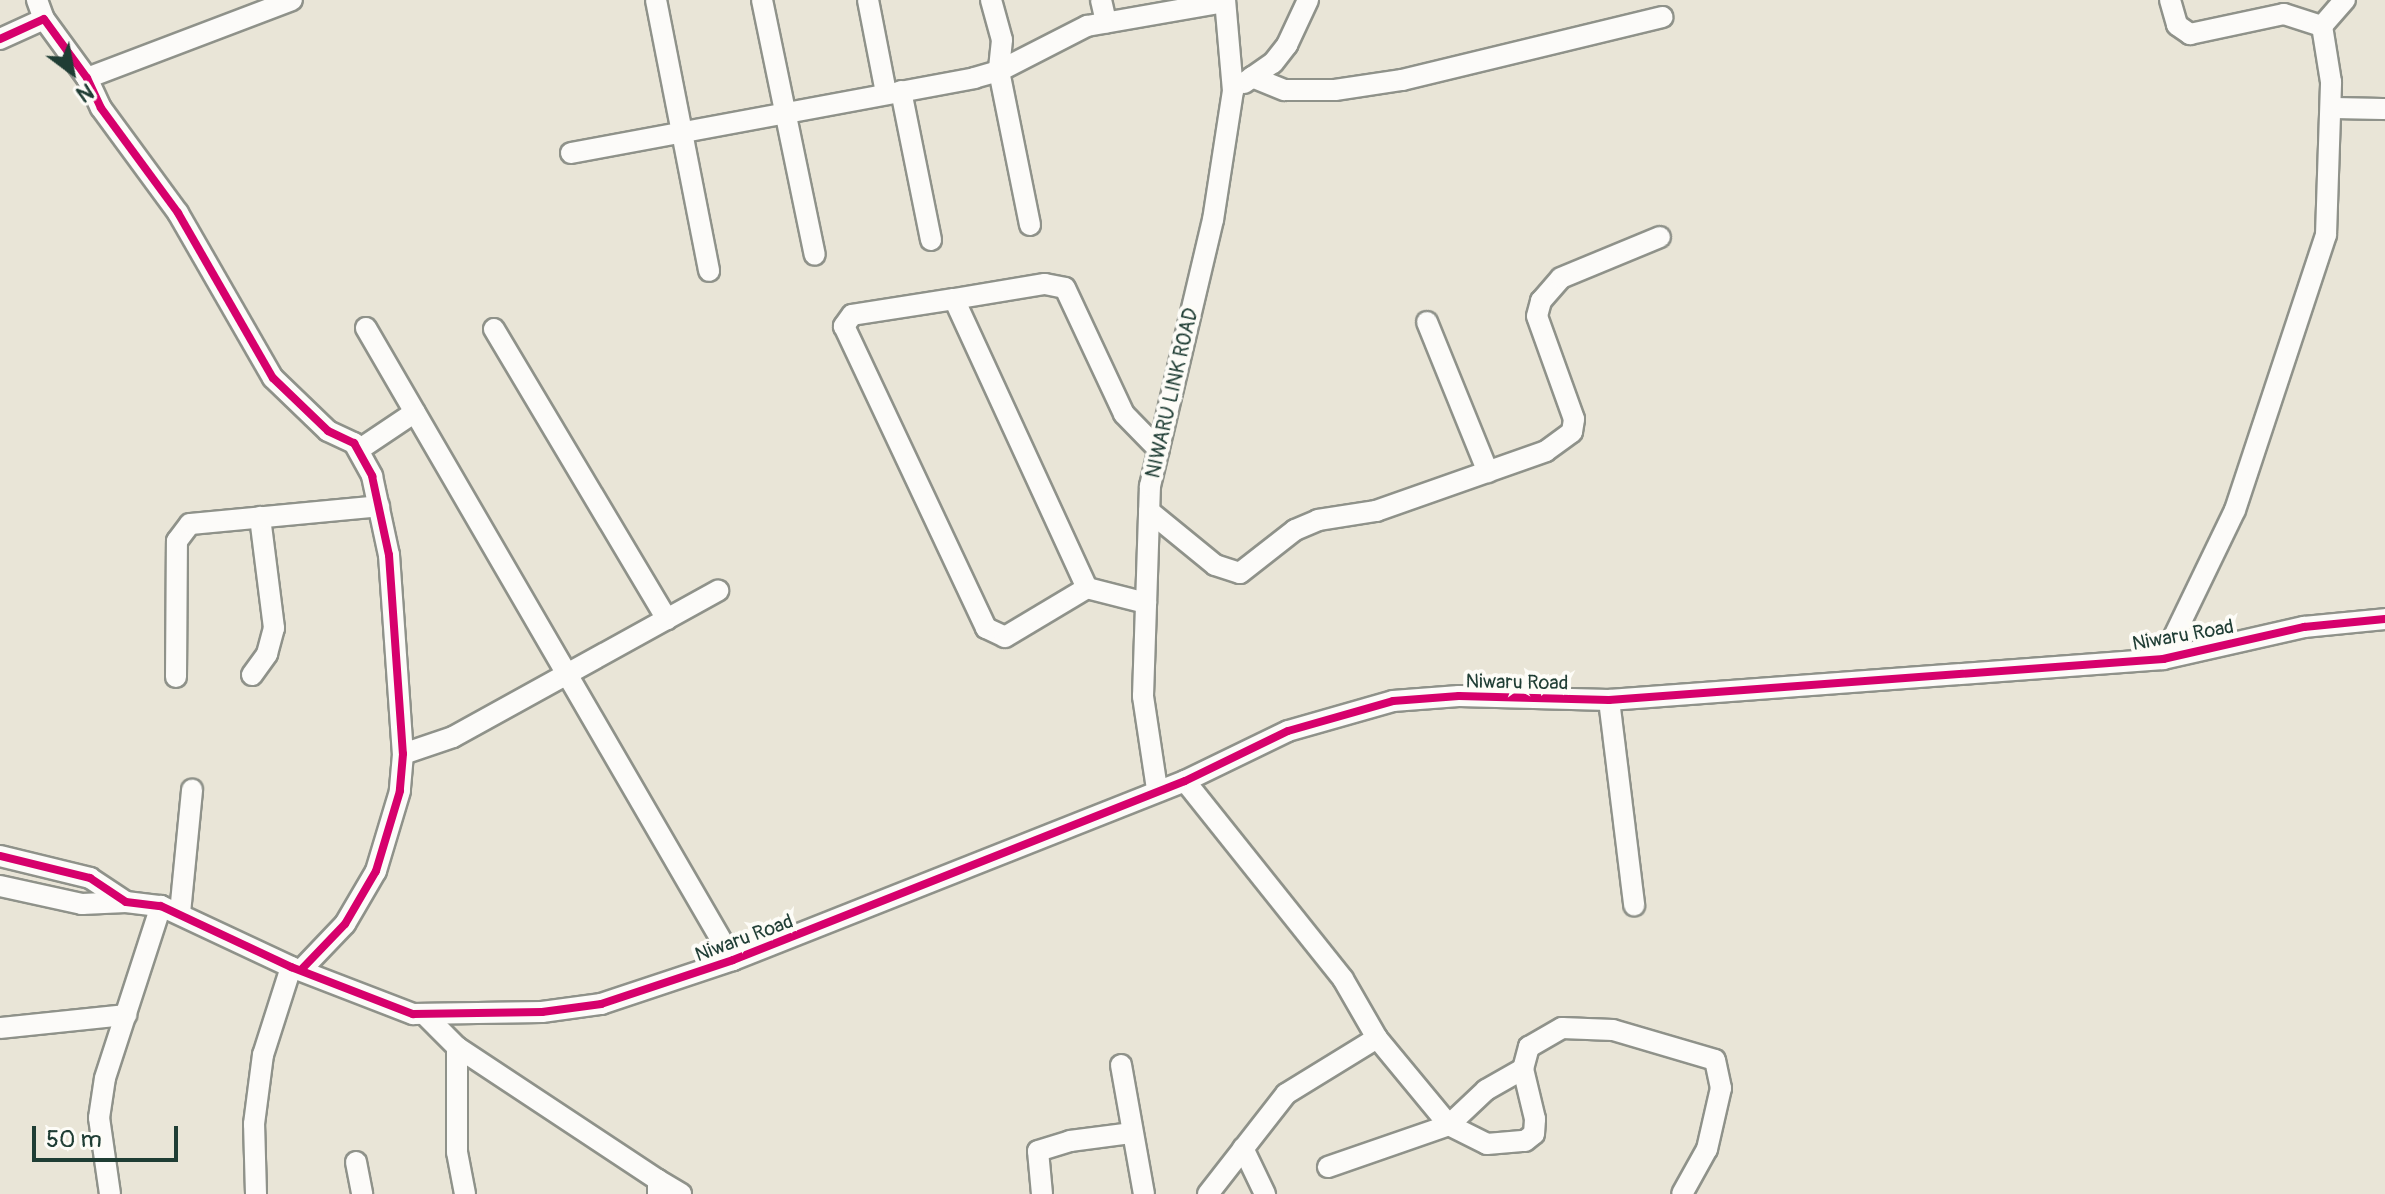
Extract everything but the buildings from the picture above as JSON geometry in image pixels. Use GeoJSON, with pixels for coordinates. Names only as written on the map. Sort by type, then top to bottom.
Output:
{"type":"FeatureCollection","features":[{"type":"Feature","properties":{"kind":"street"},"geometry":{"type":"LineString","coordinates":[[87,78],[292,0]]}},
{"type":"Feature","properties":{"kind":"street"},"geometry":{"type":"LineString","coordinates":[[656,0],[685,132],[709,271]]}},
{"type":"Feature","properties":{"kind":"street"},"geometry":{"type":"LineString","coordinates":[[762,0],[815,255]]}},
{"type":"Feature","properties":{"kind":"street"},"geometry":{"type":"LineString","coordinates":[[868,0],[931,240]]}},
{"type":"Feature","properties":{"kind":"street"},"geometry":{"type":"LineString","coordinates":[[991,0],[1002,40],[999,71],[1030,225]]}},
{"type":"Feature","properties":{"kind":"street"},"geometry":{"type":"LineString","coordinates":[[1101,0],[1106,22]]}},
{"type":"Feature","properties":{"kind":"street"},"geometry":{"type":"LineString","coordinates":[[1233,91],[1287,45],[1308,0]]}},
{"type":"Feature","properties":{"kind":"street"},"geometry":{"type":"LineString","coordinates":[[2170,0],[2177,25],[2190,34],[2284,14],[2322,26]]}},
{"type":"Feature","properties":{"kind":"street"},"geometry":{"type":"LineString","coordinates":[[2163,659],[2235,510],[2326,235],[2332,108],[2322,26],[2345,0]]}},
{"type":"Feature","properties":{"kind":"street"},"geometry":{"type":"LineString","coordinates":[[571,153],[999,71],[1054,39],[1106,22],[1225,1]]}},
{"type":"Feature","properties":{"kind":"street","name":"NIWARU LINK ROAD"},"geometry":{"type":"LineString","coordinates":[[1157,789],[1143,696],[1149,511],[1159,450],[1213,220],[1233,91],[1225,1]]}},
{"type":"Feature","properties":{"kind":"street"},"geometry":{"type":"LineString","coordinates":[[0,39],[41,10],[87,78],[101,108],[178,213],[273,378],[303,411],[360,449],[379,506],[389,555],[403,754],[392,830],[376,871],[345,924],[297,967],[263,1055],[254,1124],[256,1194]]}},
{"type":"Feature","properties":{"kind":"street"},"geometry":{"type":"LineString","coordinates":[[1252,77],[1285,90],[1335,90],[1402,80],[1662,17]]}},
{"type":"Feature","properties":{"kind":"street"},"geometry":{"type":"LineString","coordinates":[[2332,108],[2385,109]]}},
{"type":"Feature","properties":{"kind":"street"},"geometry":{"type":"LineString","coordinates":[[1149,511],[1215,565],[1240,573],[1295,530],[1318,520],[1376,511],[1546,451],[1572,432],[1574,419],[1537,316],[1547,290],[1561,278],[1660,237]]}},
{"type":"Feature","properties":{"kind":"street"},"geometry":{"type":"LineString","coordinates":[[1146,603],[1087,588],[1005,637],[986,628],[844,326],[852,315],[1045,284],[1065,288],[1124,414],[1159,450]]}},
{"type":"Feature","properties":{"kind":"street"},"geometry":{"type":"LineString","coordinates":[[954,299],[1087,588]]}},
{"type":"Feature","properties":{"kind":"street"},"geometry":{"type":"LineString","coordinates":[[1427,322],[1488,472]]}},
{"type":"Feature","properties":{"kind":"street"},"geometry":{"type":"LineString","coordinates":[[366,328],[733,960]]}},
{"type":"Feature","properties":{"kind":"street"},"geometry":{"type":"LineString","coordinates":[[494,329],[667,619]]}},
{"type":"Feature","properties":{"kind":"street"},"geometry":{"type":"LineString","coordinates":[[360,449],[415,412]]}},
{"type":"Feature","properties":{"kind":"street"},"geometry":{"type":"LineString","coordinates":[[176,677],[177,541],[190,524],[379,506]]}},
{"type":"Feature","properties":{"kind":"street"},"geometry":{"type":"LineString","coordinates":[[252,675],[272,643],[274,628],[260,517]]}},
{"type":"Feature","properties":{"kind":"street"},"geometry":{"type":"LineString","coordinates":[[403,754],[453,737],[718,591]]}},
{"type":"Feature","properties":{"kind":"street","name":"Niwaru Road"},"geometry":{"type":"LineString","coordinates":[[420,1016],[601,1004],[733,960],[929,886],[1157,789],[1185,781],[1288,731],[1393,701],[1459,696],[1609,700],[2163,659],[2304,627],[2385,619]]}},
{"type":"Feature","properties":{"kind":"street"},"geometry":{"type":"LineString","coordinates":[[1609,700],[1634,905]]}},
{"type":"Feature","properties":{"kind":"street"},"geometry":{"type":"LineString","coordinates":[[1185,781],[1343,979],[1377,1038],[1449,1125],[1487,1144],[1525,1141],[1534,1134],[1535,1119],[1523,1069],[1529,1047],[1562,1028],[1613,1030],[1715,1060],[1721,1088],[1707,1149],[1682,1194]]}},
{"type":"Feature","properties":{"kind":"street"},"geometry":{"type":"LineString","coordinates":[[110,1194],[99,1118],[105,1078],[126,1015],[170,910],[192,790]]}},
{"type":"Feature","properties":{"kind":"street"},"geometry":{"type":"LineString","coordinates":[[0,856],[90,878],[126,902]]}},
{"type":"Feature","properties":{"kind":"street"},"geometry":{"type":"LineString","coordinates":[[0,886],[82,904],[126,902],[170,910],[297,967],[420,1016],[457,1047],[658,1187],[681,1194]]}},
{"type":"Feature","properties":{"kind":"street"},"geometry":{"type":"LineString","coordinates":[[0,1028],[126,1015]]}},
{"type":"Feature","properties":{"kind":"street"},"geometry":{"type":"LineString","coordinates":[[1208,1194],[1286,1094],[1377,1038]]}},
{"type":"Feature","properties":{"kind":"street"},"geometry":{"type":"LineString","coordinates":[[457,1047],[457,1152],[465,1194]]}},
{"type":"Feature","properties":{"kind":"street"},"geometry":{"type":"LineString","coordinates":[[1121,1065],[1144,1194]]}},
{"type":"Feature","properties":{"kind":"street"},"geometry":{"type":"LineString","coordinates":[[1328,1167],[1449,1125],[1486,1090],[1523,1069]]}},
{"type":"Feature","properties":{"kind":"street"},"geometry":{"type":"LineString","coordinates":[[1042,1194],[1038,1151],[1070,1141],[1132,1133]]}},
{"type":"Feature","properties":{"kind":"street"},"geometry":{"type":"LineString","coordinates":[[1243,1148],[1265,1194]]}},
{"type":"Feature","properties":{"kind":"street"},"geometry":{"type":"LineString","coordinates":[[356,1162],[362,1194]]}},
{"type":"Feature","properties":{"kind":"cycle path"},"geometry":{"type":"LineString","coordinates":[[0,39],[44,19],[87,78],[101,108],[178,213],[273,378],[328,431],[354,443],[372,476],[389,555],[403,754],[400,791],[376,871],[345,924],[303,968]]}},
{"type":"Feature","properties":{"kind":"cycle path"},"geometry":{"type":"LineString","coordinates":[[0,856],[90,878],[126,902],[161,906],[291,967],[413,1014],[542,1012],[601,1004],[733,960],[1185,781],[1288,731],[1393,701],[1459,696],[1609,700],[2163,659],[2304,627],[2385,619]]}}]}
